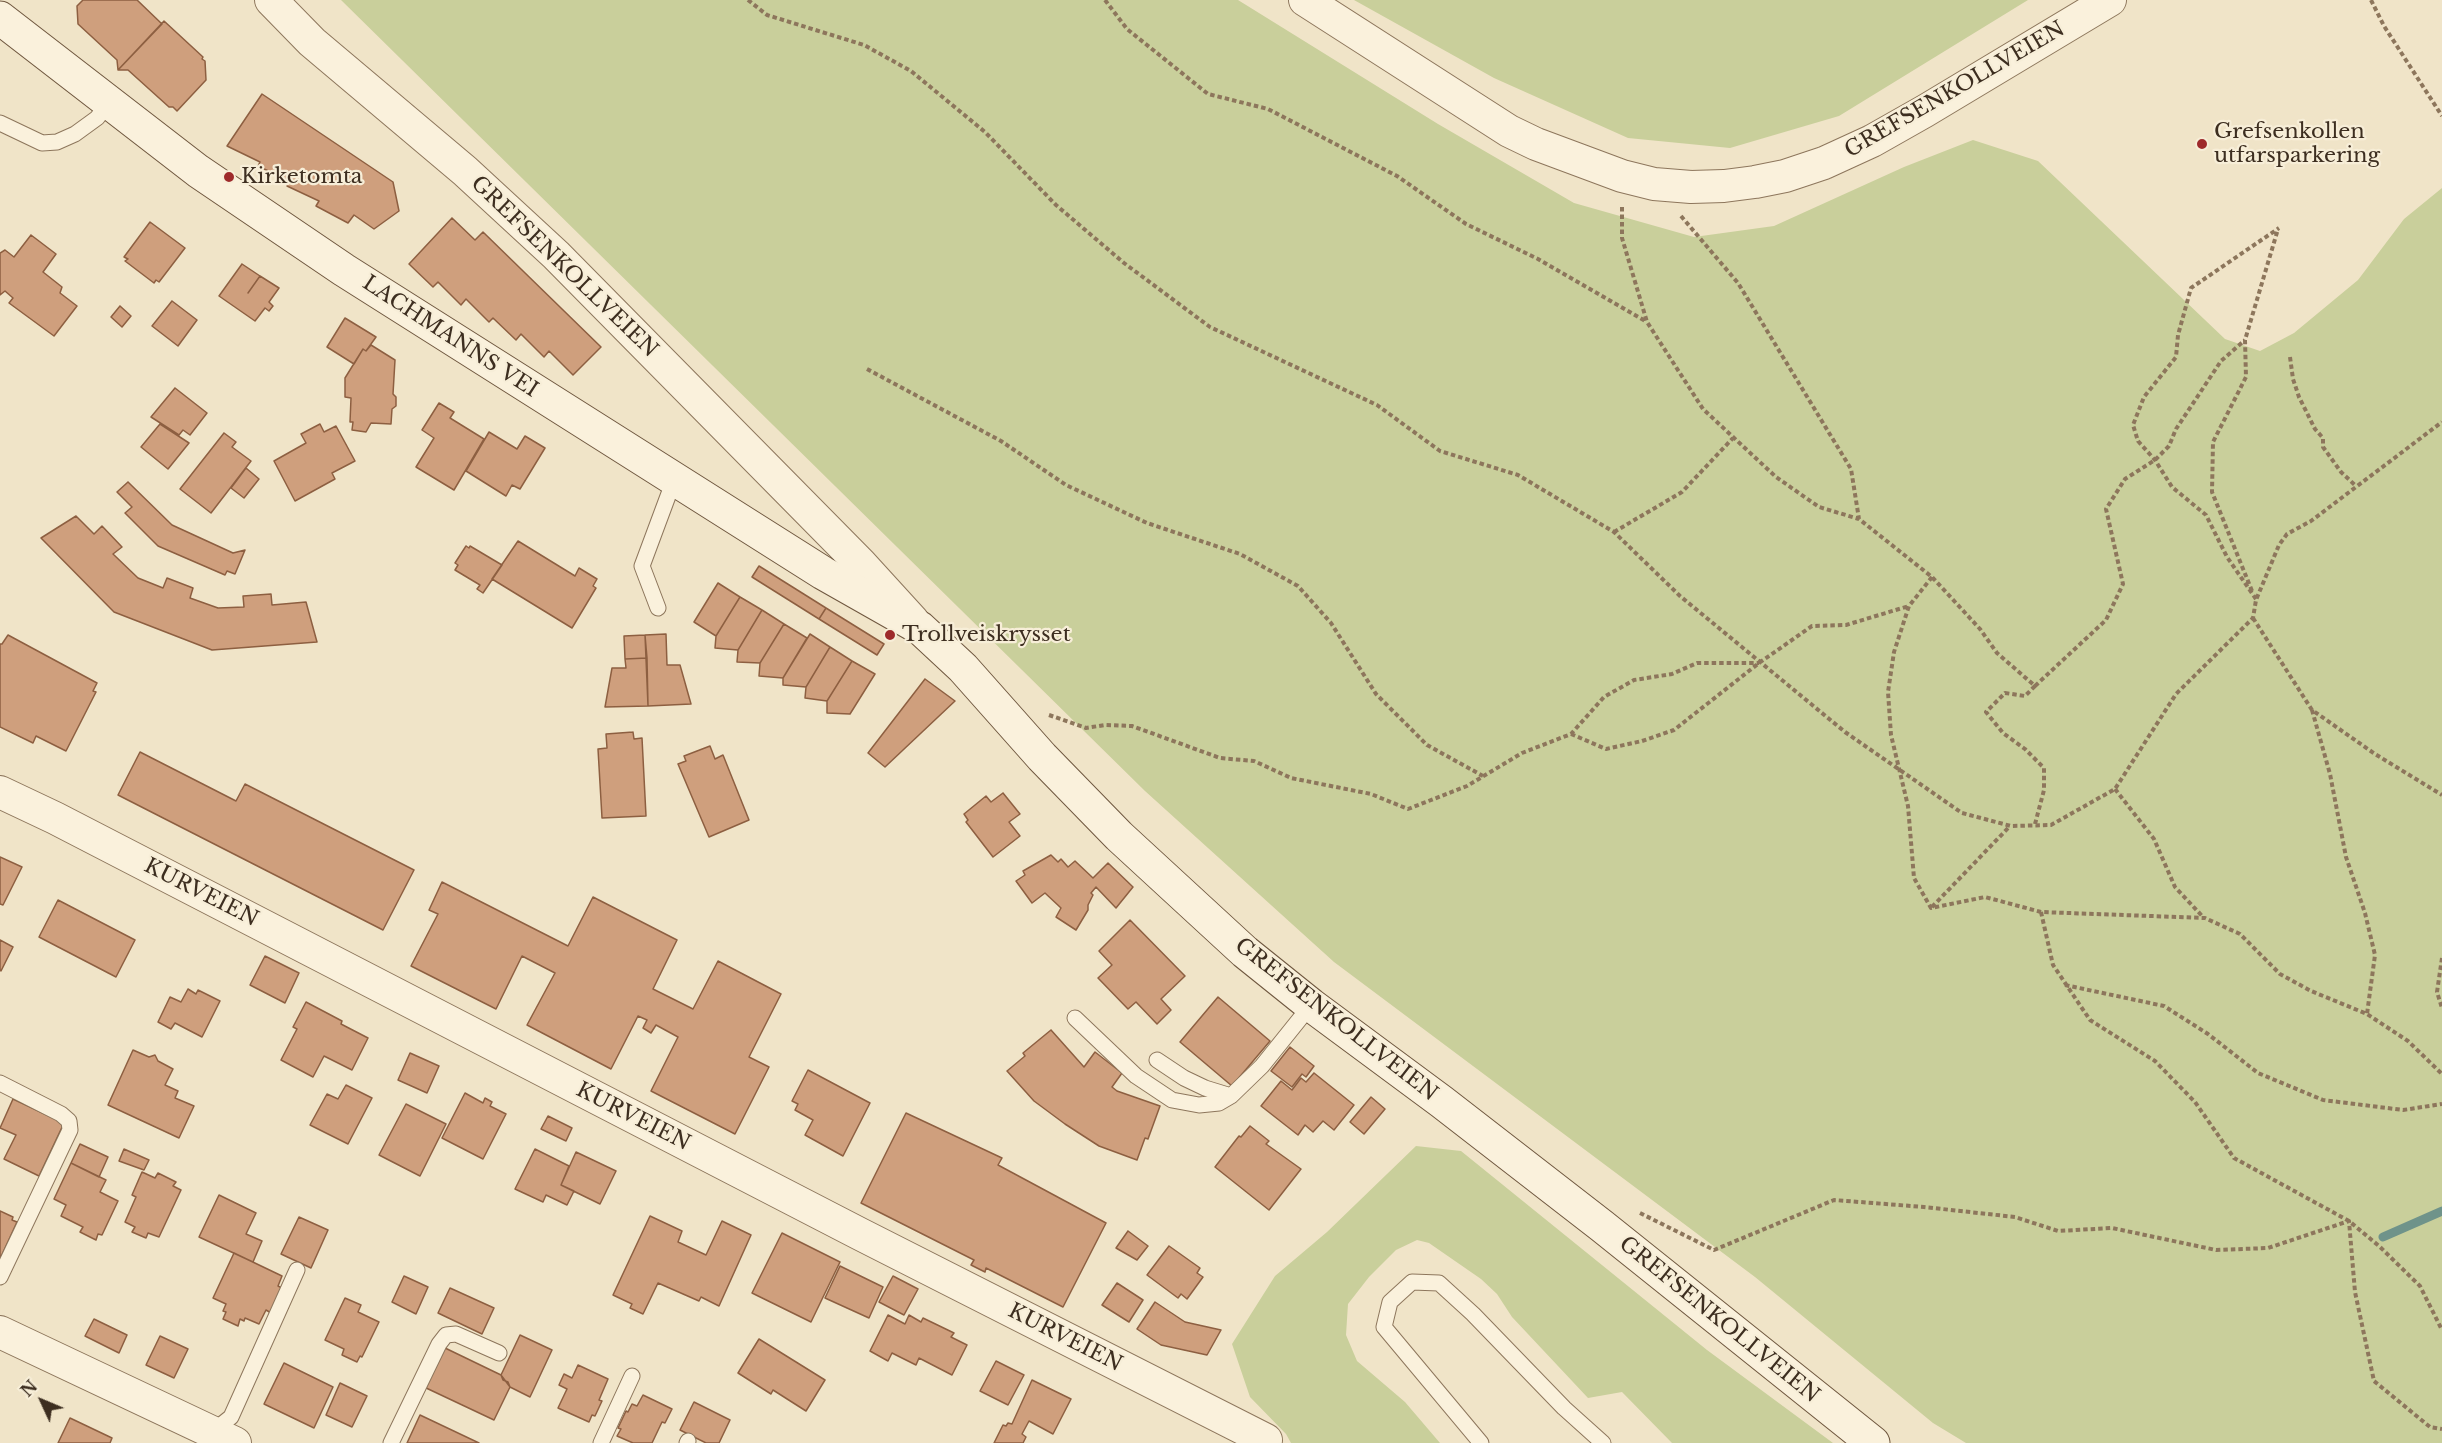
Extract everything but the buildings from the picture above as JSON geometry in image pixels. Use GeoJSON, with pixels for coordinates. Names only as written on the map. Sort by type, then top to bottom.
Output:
{"type":"FeatureCollection","features":[{"type":"Feature","properties":{"kind":"street","name":"GREFSENKOLLVEIEN"},"geometry":{"type":"LineString","coordinates":[[271,0],[312,42],[508,208],[844,547],[920,628],[963,668],[1042,757],[1119,836],[1245,952],[1311,1005],[1442,1102],[1602,1226],[1873,1443]]}},
{"type":"Feature","properties":{"kind":"street","name":"GREFSENKOLLVEIEN"},"geometry":{"type":"LineString","coordinates":[[1305,0],[1509,131],[1536,144],[1622,176],[1654,184],[1725,186],[1806,170],[1872,141],[2110,0]]}},
{"type":"Feature","properties":{"kind":"street","name":"LACHMANNS VEI"},"geometry":{"type":"LineString","coordinates":[[0,18],[108,104],[198,171],[344,270],[823,573],[920,628]]}},
{"type":"Feature","properties":{"kind":"street"},"geometry":{"type":"LineString","coordinates":[[823,573],[833,566],[844,547]]}},
{"type":"Feature","properties":{"kind":"street","name":"KURVEIEN"},"geometry":{"type":"LineString","coordinates":[[0,792],[87,834],[1266,1442]]}},
{"type":"Feature","properties":{"kind":"street"},"geometry":{"type":"LineString","coordinates":[[0,1332],[217,1439]]}},
{"type":"Feature","properties":{"kind":"lane"},"geometry":{"type":"LineString","coordinates":[[0,123],[42,143],[57,142],[75,134],[97,118],[108,104]]}},
{"type":"Feature","properties":{"kind":"lane"},"geometry":{"type":"LineString","coordinates":[[658,608],[642,566],[674,480]]}},
{"type":"Feature","properties":{"kind":"lane"},"geometry":{"type":"LineString","coordinates":[[1075,1018],[1136,1076],[1172,1100],[1200,1105],[1219,1103],[1231,1096],[1262,1066],[1311,1005]]}},
{"type":"Feature","properties":{"kind":"lane"},"geometry":{"type":"LineString","coordinates":[[1157,1060],[1184,1078],[1205,1088],[1231,1096]]}},
{"type":"Feature","properties":{"kind":"lane"},"geometry":{"type":"LineString","coordinates":[[0,1083],[61,1114],[69,1121],[70,1130],[0,1277]]}},
{"type":"Feature","properties":{"kind":"lane"},"geometry":{"type":"LineString","coordinates":[[217,1439],[231,1417],[297,1270]]}},
{"type":"Feature","properties":{"kind":"lane"},"geometry":{"type":"LineString","coordinates":[[1481,1443],[1384,1327],[1390,1302],[1412,1282],[1438,1283],[1473,1314],[1564,1408],[1603,1443]]}},
{"type":"Feature","properties":{"kind":"lane"},"geometry":{"type":"LineString","coordinates":[[391,1443],[446,1335],[456,1334],[499,1353]]}},
{"type":"Feature","properties":{"kind":"lane"},"geometry":{"type":"LineString","coordinates":[[601,1443],[632,1376]]}},
{"type":"Feature","properties":{"kind":"path"},"geometry":{"type":"LineString","coordinates":[[748,0],[767,15],[864,45],[911,71],[985,132],[1056,205],[1124,263],[1210,327],[1377,405],[1440,451],[1518,475],[1614,532],[1680,596],[1845,732],[1962,813],[2011,826],[2051,825],[2115,789],[2175,694],[2253,618],[2256,600],[2279,545],[2287,534],[2311,521],[2442,422]]}},
{"type":"Feature","properties":{"kind":"path"},"geometry":{"type":"LineString","coordinates":[[1105,0],[1127,29],[1208,94],[1268,109],[1397,176],[1466,224],[1538,259],[1647,322]]}},
{"type":"Feature","properties":{"kind":"path"},"geometry":{"type":"LineString","coordinates":[[2371,0],[2384,26],[2442,116]]}},
{"type":"Feature","properties":{"kind":"path"},"geometry":{"type":"LineString","coordinates":[[1622,176],[1622,238],[1647,322],[1703,409],[1776,477],[1819,507],[1859,519],[1932,577],[1980,629],[1997,653],[2035,686]]}},
{"type":"Feature","properties":{"kind":"path"},"geometry":{"type":"LineString","coordinates":[[1654,184],[1738,283],[1851,469],[1859,519]]}},
{"type":"Feature","properties":{"kind":"path"},"geometry":{"type":"LineString","coordinates":[[2279,228],[2245,340],[2246,376],[2213,442],[2212,492],[2256,600],[2227,557],[2206,515],[2172,487],[2155,460],[2138,441],[2133,425],[2144,397],[2176,357],[2178,336],[2191,288],[2279,228]]}},
{"type":"Feature","properties":{"kind":"path"},"geometry":{"type":"LineString","coordinates":[[2035,824],[2044,790],[2044,768],[2025,749],[2003,733],[1986,712],[2005,693],[2025,696],[2106,620],[2123,584],[2106,509],[2126,479],[2155,460],[2169,446],[2176,429],[2221,361],[2245,340]]}},
{"type":"Feature","properties":{"kind":"path"},"geometry":{"type":"LineString","coordinates":[[2290,357],[2293,379],[2299,397],[2315,429],[2323,438],[2323,447],[2341,472],[2356,486]]}},
{"type":"Feature","properties":{"kind":"path"},"geometry":{"type":"LineString","coordinates":[[867,369],[1001,441],[1066,485],[1147,524],[1240,554],[1298,586],[1330,623],[1376,694],[1427,745],[1483,776]]}},
{"type":"Feature","properties":{"kind":"path"},"geometry":{"type":"LineString","coordinates":[[1614,532],[1682,492],[1733,438]]}},
{"type":"Feature","properties":{"kind":"path"},"geometry":{"type":"LineString","coordinates":[[1931,908],[1914,878],[1908,807],[1891,735],[1888,692],[1894,652],[1909,606],[1932,577]]}},
{"type":"Feature","properties":{"kind":"path"},"geometry":{"type":"LineString","coordinates":[[1571,734],[1606,749],[1642,741],[1674,730],[1759,663],[1812,626],[1846,625],[1909,606]]}},
{"type":"Feature","properties":{"kind":"path"},"geometry":{"type":"LineString","coordinates":[[2253,618],[2312,710],[2330,774],[2346,857],[2366,914],[2375,955],[2367,1014]]}},
{"type":"Feature","properties":{"kind":"path"},"geometry":{"type":"LineString","coordinates":[[1044,712],[1072,725],[1086,728],[1105,725],[1132,726],[1220,758],[1254,761],[1291,778],[1371,794],[1408,808],[1467,786],[1521,753],[1571,734],[1605,698],[1634,680],[1672,674],[1697,663],[1759,663]]}},
{"type":"Feature","properties":{"kind":"path"},"geometry":{"type":"LineString","coordinates":[[2312,710],[2442,795]]}},
{"type":"Feature","properties":{"kind":"path"},"geometry":{"type":"LineString","coordinates":[[2115,789],[2154,839],[2175,887],[2205,918],[2240,934],[2280,974],[2311,991],[2367,1014],[2408,1041],[2442,1074]]}},
{"type":"Feature","properties":{"kind":"path"},"geometry":{"type":"LineString","coordinates":[[1931,908],[2011,826]]}},
{"type":"Feature","properties":{"kind":"path"},"geometry":{"type":"LineString","coordinates":[[1931,908],[1985,897],[2041,912],[2205,918]]}},
{"type":"Feature","properties":{"kind":"path"},"geometry":{"type":"LineString","coordinates":[[2041,912],[2053,965],[2090,1020],[2155,1061],[2195,1102],[2234,1158],[2349,1221],[2420,1286],[2442,1330]]}},
{"type":"Feature","properties":{"kind":"path"},"geometry":{"type":"LineString","coordinates":[[2442,958],[2438,992],[2442,1008]]}},
{"type":"Feature","properties":{"kind":"path"},"geometry":{"type":"LineString","coordinates":[[2065,985],[2164,1006],[2208,1034],[2258,1073],[2323,1100],[2403,1110],[2442,1104]]}},
{"type":"Feature","properties":{"kind":"path"},"geometry":{"type":"LineString","coordinates":[[1602,1226],[1633,1210],[1714,1250],[1834,1200],[2015,1217],[2058,1231],[2112,1228],[2216,1250],[2268,1248],[2349,1221]]}},
{"type":"Feature","properties":{"kind":"path"},"geometry":{"type":"LineString","coordinates":[[2349,1221],[2355,1292],[2374,1382],[2430,1427],[2442,1429]]}},
{"type":"Feature","properties":{"kind":"green space"},"geometry":{"type":"Polygon","coordinates":[[[341,0],[1238,0],[1438,124],[1574,203],[1694,237],[1774,226],[1904,167],[1973,140],[2038,161],[2225,339],[2260,351],[2294,333],[2358,280],[2404,219],[2442,188],[2442,1443],[1966,1443],[1933,1423],[1755,1277],[1334,962],[1145,791],[341,0]]]}},
{"type":"Feature","properties":{"kind":"green space"},"geometry":{"type":"Polygon","coordinates":[[[1354,0],[2028,0],[1839,116],[1730,148],[1628,138],[1494,78],[1354,0]]]}},
{"type":"Feature","properties":{"kind":"green space"},"geometry":{"type":"Polygon","coordinates":[[[1416,1146],[1461,1151],[1707,1350],[1833,1443],[1672,1443],[1622,1392],[1588,1398],[1512,1317],[1497,1294],[1481,1279],[1429,1243],[1417,1240],[1396,1250],[1369,1277],[1348,1304],[1346,1335],[1357,1361],[1405,1402],[1440,1443],[1291,1443],[1286,1434],[1250,1397],[1232,1344],[1275,1276],[1327,1232],[1416,1146]]]}},
{"type":"Feature","properties":{"kind":"waterway"},"geometry":{"type":"LineString","coordinates":[[2383,1237],[2442,1211]]}},
{"type":"Feature","properties":{"kind":"place","name":"Grefsenkollen utfarsparkering"},"geometry":{"type":"Point","coordinates":[2202,144]}},
{"type":"Feature","properties":{"kind":"place","name":"Kirketomta"},"geometry":{"type":"Point","coordinates":[229,177]}},
{"type":"Feature","properties":{"kind":"place","name":"Trollveiskrysset"},"geometry":{"type":"Point","coordinates":[890,635]}}]}
